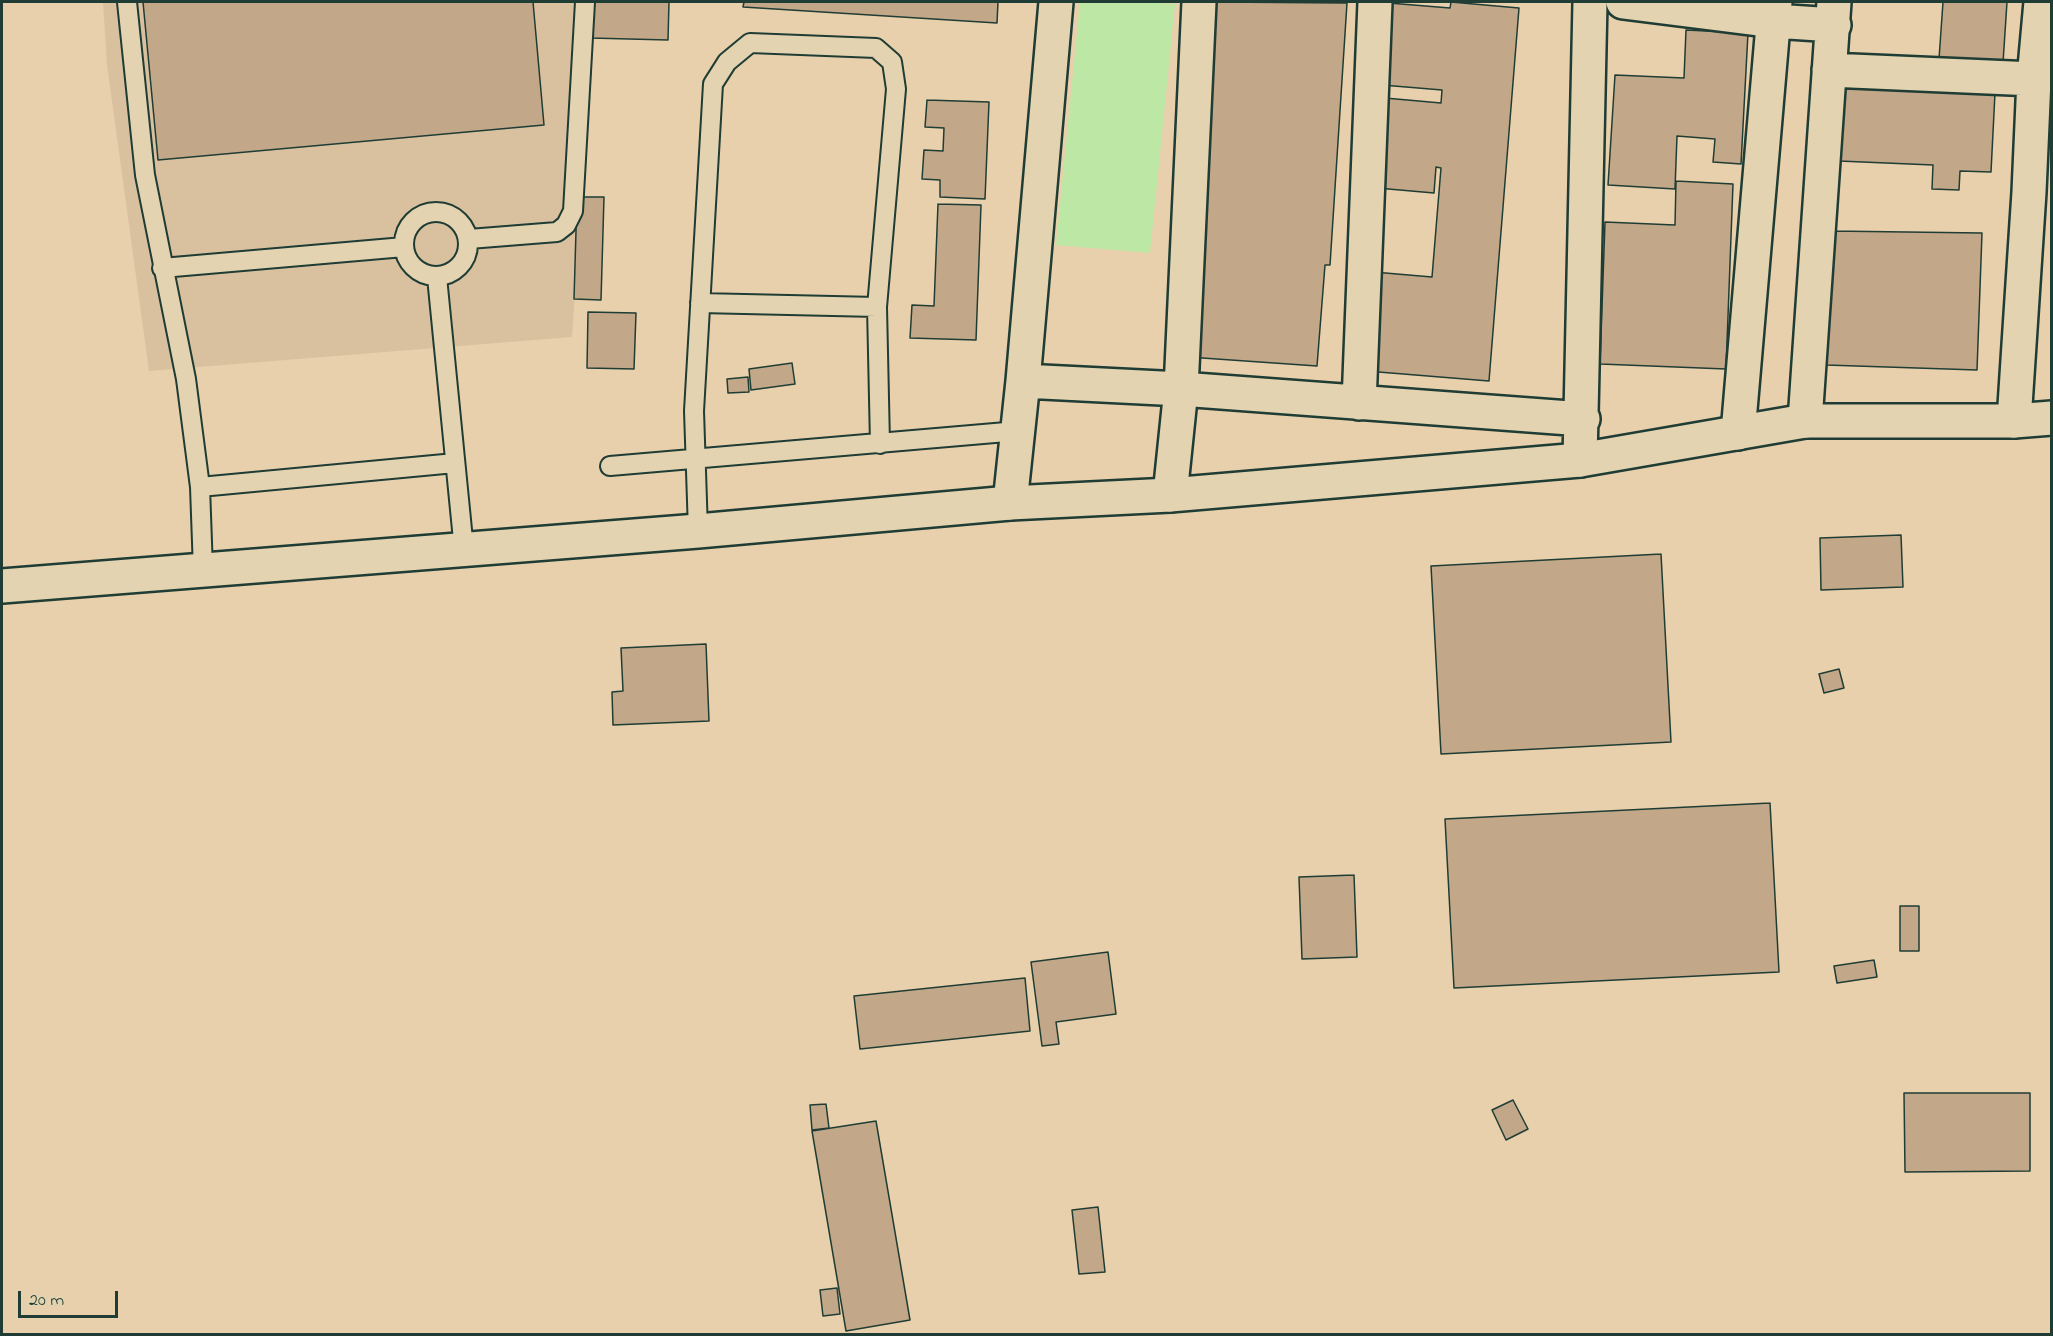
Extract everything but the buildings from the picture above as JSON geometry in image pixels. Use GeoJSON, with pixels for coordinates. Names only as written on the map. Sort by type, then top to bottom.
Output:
{"type":"FeatureCollection","features":[{"type":"Feature","properties":{"kind":"street"},"geometry":{"type":"LineString","coordinates":[[1010,503],[1056,2]]}},
{"type":"Feature","properties":{"kind":"street"},"geometry":{"type":"LineString","coordinates":[[1170,495],[1180,389],[1199,2]]}},
{"type":"Feature","properties":{"kind":"street"},"geometry":{"type":"LineString","coordinates":[[1359,403],[1375,2]]}},
{"type":"Feature","properties":{"kind":"street"},"geometry":{"type":"LineString","coordinates":[[1580,460],[1590,2]]}},
{"type":"Feature","properties":{"kind":"street"},"geometry":{"type":"LineString","coordinates":[[1623,2],[1834,13],[1805,421]]}},
{"type":"Feature","properties":{"kind":"street"},"geometry":{"type":"LineString","coordinates":[[2014,422],[2040,190],[2034,79],[2042,2]]}},
{"type":"Feature","properties":{"kind":"street"},"geometry":{"type":"LineString","coordinates":[[1738,433],[1775,11]]}},
{"type":"Feature","properties":{"kind":"street"},"geometry":{"type":"LineString","coordinates":[[1829,70],[2034,79]]}},
{"type":"Feature","properties":{"kind":"street"},"geometry":{"type":"LineString","coordinates":[[1023,381],[1180,389],[1582,419]]}},
{"type":"Feature","properties":{"kind":"street"},"geometry":{"type":"LineString","coordinates":[[2,586],[698,531],[1010,503],[1170,495],[1580,460],[1805,421],[2014,422],[2052,418]]}},
{"type":"Feature","properties":{"kind":"lane"},"geometry":{"type":"LineString","coordinates":[[127,2],[145,175],[186,379],[200,487],[203,570]]}},
{"type":"Feature","properties":{"kind":"lane"},"geometry":{"type":"LineString","coordinates":[[469,239],[557,232],[566,225],[573,211],[585,2]]}},
{"type":"Feature","properties":{"kind":"lane"},"geometry":{"type":"LineString","coordinates":[[698,531],[694,411],[713,84],[727,62],[750,43],[876,48],[892,62],[896,89],[878,307],[880,444]]}},
{"type":"Feature","properties":{"kind":"lane"},"geometry":{"type":"LineString","coordinates":[[438,212],[453,216],[464,227],[469,239],[468,252],[462,264],[452,273],[437,277],[423,274],[411,266],[405,253],[404,238],[410,225],[422,215],[438,212]]}},
{"type":"Feature","properties":{"kind":"lane"},"geometry":{"type":"LineString","coordinates":[[162,268],[404,247]]}},
{"type":"Feature","properties":{"kind":"lane"},"geometry":{"type":"LineString","coordinates":[[437,277],[464,550]]}},
{"type":"Feature","properties":{"kind":"lane"},"geometry":{"type":"LineString","coordinates":[[700,303],[878,307]]}},
{"type":"Feature","properties":{"kind":"lane"},"geometry":{"type":"LineString","coordinates":[[610,466],[1018,431]]}},
{"type":"Feature","properties":{"kind":"lane"},"geometry":{"type":"LineString","coordinates":[[200,487],[455,463]]}},
{"type":"Feature","properties":{"kind":"shaded area"},"geometry":{"type":"Polygon","coordinates":[[[103,2],[595,2],[572,337],[149,371],[107,65],[103,2]]]}},
{"type":"Feature","properties":{"kind":"green space"},"geometry":{"type":"Polygon","coordinates":[[[1080,2],[1175,4],[1150,253],[1056,245],[1080,2]]]}}]}
